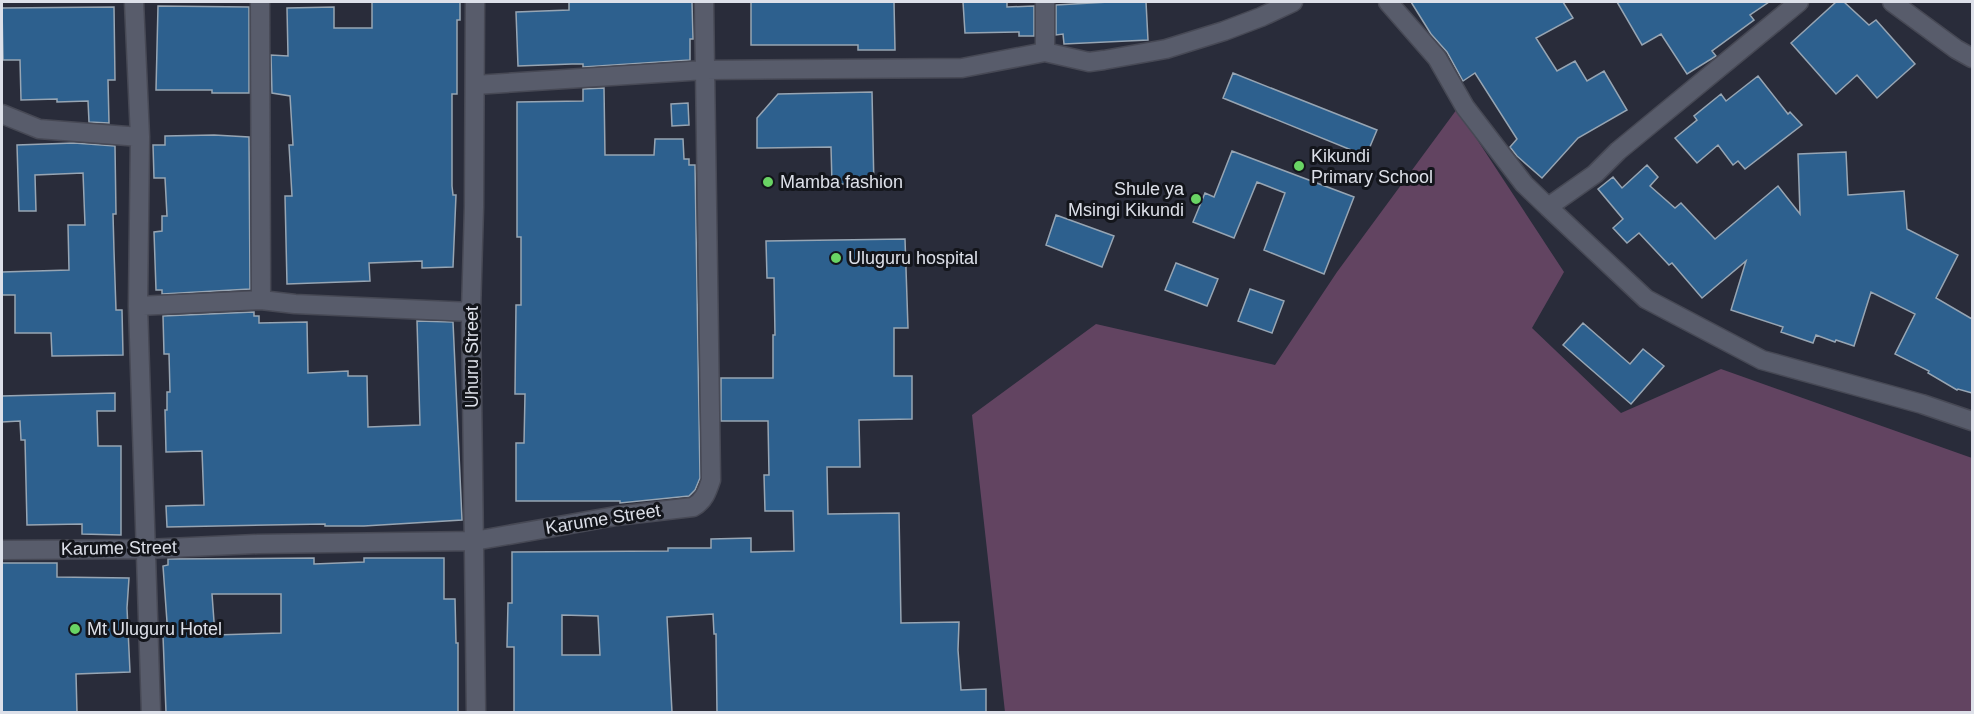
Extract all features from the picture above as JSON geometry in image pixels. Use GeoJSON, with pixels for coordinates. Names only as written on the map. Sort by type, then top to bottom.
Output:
{"type":"FeatureCollection","features":[{"type":"Feature","properties":{"kind":"street"},"geometry":{"type":"LineString","coordinates":[[134,2],[140,136],[138,306],[152,712]]}},
{"type":"Feature","properties":{"kind":"street"},"geometry":{"type":"LineString","coordinates":[[260,2],[261,300]]}},
{"type":"Feature","properties":{"kind":"street","name":"Uhuru Street"},"geometry":{"type":"LineString","coordinates":[[476,2],[471,312],[476,712]]}},
{"type":"Feature","properties":{"kind":"street","name":"Karume Street"},"geometry":{"type":"LineString","coordinates":[[2,550],[474,541],[616,516],[693,507],[701,502],[708,491],[711,480],[704,2]]}},
{"type":"Feature","properties":{"kind":"street"},"geometry":{"type":"LineString","coordinates":[[1045,2],[1045,52]]}},
{"type":"Feature","properties":{"kind":"street"},"geometry":{"type":"LineString","coordinates":[[476,85],[705,70],[962,68],[1045,52],[1089,62],[1166,49],[1224,31],[1293,2]]}},
{"type":"Feature","properties":{"kind":"street"},"geometry":{"type":"LineString","coordinates":[[1388,2],[1437,58],[1465,107],[1524,184],[1646,299],[1762,360],[1922,404],[1972,421]]}},
{"type":"Feature","properties":{"kind":"street"},"geometry":{"type":"LineString","coordinates":[[1548,207],[1596,174],[1618,151],[1799,2]]}},
{"type":"Feature","properties":{"kind":"street"},"geometry":{"type":"LineString","coordinates":[[1892,2],[1956,49],[1972,58]]}},
{"type":"Feature","properties":{"kind":"street"},"geometry":{"type":"LineString","coordinates":[[2,114],[14,121],[39,129],[140,136]]}},
{"type":"Feature","properties":{"kind":"street"},"geometry":{"type":"LineString","coordinates":[[138,306],[261,300],[295,304],[471,312]]}},
{"type":"Feature","properties":{"kind":"shaded area"},"geometry":{"type":"Polygon","coordinates":[[[1457,109],[1564,272],[1532,328],[1621,413],[1721,369],[1972,458],[1972,712],[1005,712],[972,415],[1096,324],[1275,365],[1337,272],[1457,109]]]}},
{"type":"Feature","properties":{"kind":"building"},"geometry":{"type":"Polygon","coordinates":[[[372,2],[460,2],[460,20],[457,20],[457,94],[452,94],[452,186],[453,195],[456,195],[453,267],[422,268],[422,261],[369,263],[370,281],[287,284],[285,196],[292,196],[289,145],[293,145],[290,96],[272,93],[271,55],[288,56],[287,8],[334,7],[334,28],[372,28],[372,2]]]}},
{"type":"Feature","properties":{"kind":"building"},"geometry":{"type":"Polygon","coordinates":[[[569,2],[692,2],[693,39],[690,39],[690,60],[583,67],[583,64],[518,66],[516,12],[569,10],[569,2]]]}},
{"type":"Feature","properties":{"kind":"building"},"geometry":{"type":"Polygon","coordinates":[[[751,2],[894,2],[895,50],[858,50],[858,45],[751,45],[751,2]]]}},
{"type":"Feature","properties":{"kind":"building"},"geometry":{"type":"Polygon","coordinates":[[[963,2],[1007,2],[1007,7],[1034,6],[1034,36],[1019,36],[1019,32],[965,33],[963,2]]]}},
{"type":"Feature","properties":{"kind":"building"},"geometry":{"type":"Polygon","coordinates":[[[1146,2],[1148,40],[1064,44],[1063,34],[1056,35],[1056,5],[1146,2]]]}},
{"type":"Feature","properties":{"kind":"building"},"geometry":{"type":"Polygon","coordinates":[[[1411,2],[1563,2],[1573,18],[1536,38],[1557,71],[1575,61],[1587,81],[1604,71],[1627,110],[1578,138],[1542,178],[1510,147],[1517,139],[1475,73],[1463,81],[1447,52],[1431,34],[1411,2]]]}},
{"type":"Feature","properties":{"kind":"building"},"geometry":{"type":"Polygon","coordinates":[[[1617,2],[1769,2],[1750,15],[1754,20],[1712,51],[1716,56],[1687,74],[1661,34],[1642,45],[1617,2]]]}},
{"type":"Feature","properties":{"kind":"building"},"geometry":{"type":"Polygon","coordinates":[[[1836,2],[1844,2],[1869,25],[1876,20],[1915,64],[1877,98],[1857,75],[1836,94],[1791,43],[1836,2]]]}},
{"type":"Feature","properties":{"kind":"building"},"geometry":{"type":"Polygon","coordinates":[[[158,6],[249,7],[249,93],[212,93],[212,90],[156,90],[158,6]]]}},
{"type":"Feature","properties":{"kind":"building"},"geometry":{"type":"Polygon","coordinates":[[[114,7],[115,80],[108,80],[109,123],[89,122],[88,101],[21,100],[20,60],[3,60],[2,8],[114,7]]]}},
{"type":"Feature","properties":{"kind":"building"},"geometry":{"type":"Polygon","coordinates":[[[1233,73],[1377,130],[1366,156],[1223,98],[1233,73]]]}},
{"type":"Feature","properties":{"kind":"building"},"geometry":{"type":"Polygon","coordinates":[[[1758,76],[1788,114],[1790,112],[1802,125],[1745,169],[1738,161],[1733,165],[1718,145],[1697,163],[1675,138],[1697,120],[1694,116],[1721,94],[1726,101],[1758,76]]]}},
{"type":"Feature","properties":{"kind":"building"},"geometry":{"type":"Polygon","coordinates":[[[604,88],[605,155],[654,155],[655,139],[683,139],[684,159],[689,159],[689,165],[695,165],[700,478],[695,490],[689,496],[620,503],[620,501],[516,501],[516,443],[524,443],[525,394],[515,394],[516,305],[521,305],[521,237],[517,237],[517,102],[583,101],[583,89],[604,88]]]}},
{"type":"Feature","properties":{"kind":"building"},"geometry":{"type":"Polygon","coordinates":[[[872,92],[874,188],[850,189],[850,184],[832,184],[831,147],[757,148],[757,118],[778,94],[872,92]]]}},
{"type":"Feature","properties":{"kind":"building"},"geometry":{"type":"Polygon","coordinates":[[[688,103],[689,125],[672,126],[671,104],[688,103]]]}},
{"type":"Feature","properties":{"kind":"building"},"geometry":{"type":"Polygon","coordinates":[[[165,136],[249,137],[250,289],[162,294],[162,290],[156,290],[154,232],[162,231],[162,216],[167,216],[165,178],[154,178],[153,145],[165,145],[165,136]]]}},
{"type":"Feature","properties":{"kind":"building"},"geometry":{"type":"Polygon","coordinates":[[[74,143],[115,146],[116,214],[113,214],[116,310],[122,310],[123,355],[52,356],[51,333],[15,333],[15,295],[2,295],[2,272],[69,270],[68,225],[85,225],[83,173],[35,175],[36,211],[19,211],[17,145],[74,143]]]}},
{"type":"Feature","properties":{"kind":"building"},"geometry":{"type":"Polygon","coordinates":[[[1232,151],[1354,197],[1324,274],[1264,250],[1285,193],[1257,182],[1234,238],[1193,222],[1205,193],[1214,197],[1232,151]]]}},
{"type":"Feature","properties":{"kind":"building"},"geometry":{"type":"Polygon","coordinates":[[[1846,152],[1848,195],[1904,191],[1907,229],[1958,255],[1936,298],[1972,319],[1972,393],[1957,390],[1928,373],[1929,371],[1895,354],[1915,314],[1871,292],[1854,346],[1816,335],[1813,343],[1781,332],[1783,327],[1731,310],[1746,261],[1702,298],[1672,263],[1669,265],[1639,233],[1627,243],[1613,228],[1623,219],[1598,189],[1613,177],[1622,188],[1647,165],[1658,177],[1650,186],[1675,208],[1681,203],[1715,239],[1778,186],[1800,214],[1798,154],[1846,152]]]}},
{"type":"Feature","properties":{"kind":"building"},"geometry":{"type":"Polygon","coordinates":[[[1056,215],[1114,236],[1102,267],[1046,245],[1056,215]]]}},
{"type":"Feature","properties":{"kind":"building"},"geometry":{"type":"Polygon","coordinates":[[[905,239],[908,328],[894,328],[894,376],[912,376],[912,419],[859,420],[860,467],[827,467],[828,514],[899,513],[901,623],[959,622],[958,650],[961,690],[986,689],[986,712],[717,712],[716,634],[714,634],[713,614],[667,617],[672,712],[514,712],[514,647],[507,647],[508,603],[512,603],[512,552],[668,551],[668,548],[711,548],[711,539],[751,538],[751,552],[794,551],[793,511],[765,511],[764,475],[769,475],[768,421],[721,421],[721,378],[773,378],[774,278],[767,278],[766,241],[905,239]],[[562,615],[562,655],[600,655],[598,616],[562,615]]]}},
{"type":"Feature","properties":{"kind":"building"},"geometry":{"type":"Polygon","coordinates":[[[1176,263],[1218,279],[1207,306],[1165,290],[1176,263]]]}},
{"type":"Feature","properties":{"kind":"building"},"geometry":{"type":"Polygon","coordinates":[[[1250,289],[1284,301],[1272,333],[1238,321],[1250,289]]]}},
{"type":"Feature","properties":{"kind":"building"},"geometry":{"type":"Polygon","coordinates":[[[254,312],[254,316],[259,316],[259,323],[307,322],[308,373],[348,371],[348,376],[367,376],[368,427],[420,425],[417,321],[453,322],[462,520],[364,526],[325,526],[325,524],[167,527],[166,506],[204,505],[202,451],[166,452],[165,410],[167,410],[167,392],[170,392],[169,354],[164,354],[163,316],[254,312]]]}},
{"type":"Feature","properties":{"kind":"building"},"geometry":{"type":"Polygon","coordinates":[[[1583,323],[1630,364],[1643,349],[1664,366],[1631,404],[1563,345],[1583,323]]]}},
{"type":"Feature","properties":{"kind":"building"},"geometry":{"type":"Polygon","coordinates":[[[115,393],[115,411],[97,411],[98,446],[121,446],[121,535],[82,534],[82,524],[27,525],[25,440],[21,440],[20,421],[2,422],[2,396],[115,393]]]}},
{"type":"Feature","properties":{"kind":"building"},"geometry":{"type":"Polygon","coordinates":[[[314,558],[314,564],[364,562],[364,558],[444,558],[444,599],[455,599],[456,643],[458,643],[458,712],[166,712],[163,636],[168,636],[163,566],[168,565],[168,559],[314,558]],[[212,594],[215,635],[281,633],[281,594],[212,594]]]}},
{"type":"Feature","properties":{"kind":"building"},"geometry":{"type":"Polygon","coordinates":[[[2,563],[57,563],[57,577],[129,578],[127,608],[130,672],[76,674],[77,712],[2,712],[2,563]]]}},
{"type":"Feature","properties":{"kind":"place","name":"Kikundi Primary School"},"geometry":{"type":"Point","coordinates":[1299,166]}},
{"type":"Feature","properties":{"kind":"place","name":"Mamba fashion"},"geometry":{"type":"Point","coordinates":[768,182]}},
{"type":"Feature","properties":{"kind":"place","name":"Shule ya Msingi Kikundi"},"geometry":{"type":"Point","coordinates":[1196,199]}},
{"type":"Feature","properties":{"kind":"place","name":"Uluguru hospital"},"geometry":{"type":"Point","coordinates":[836,258]}},
{"type":"Feature","properties":{"kind":"place","name":"Mt Uluguru Hotel"},"geometry":{"type":"Point","coordinates":[75,629]}}]}
